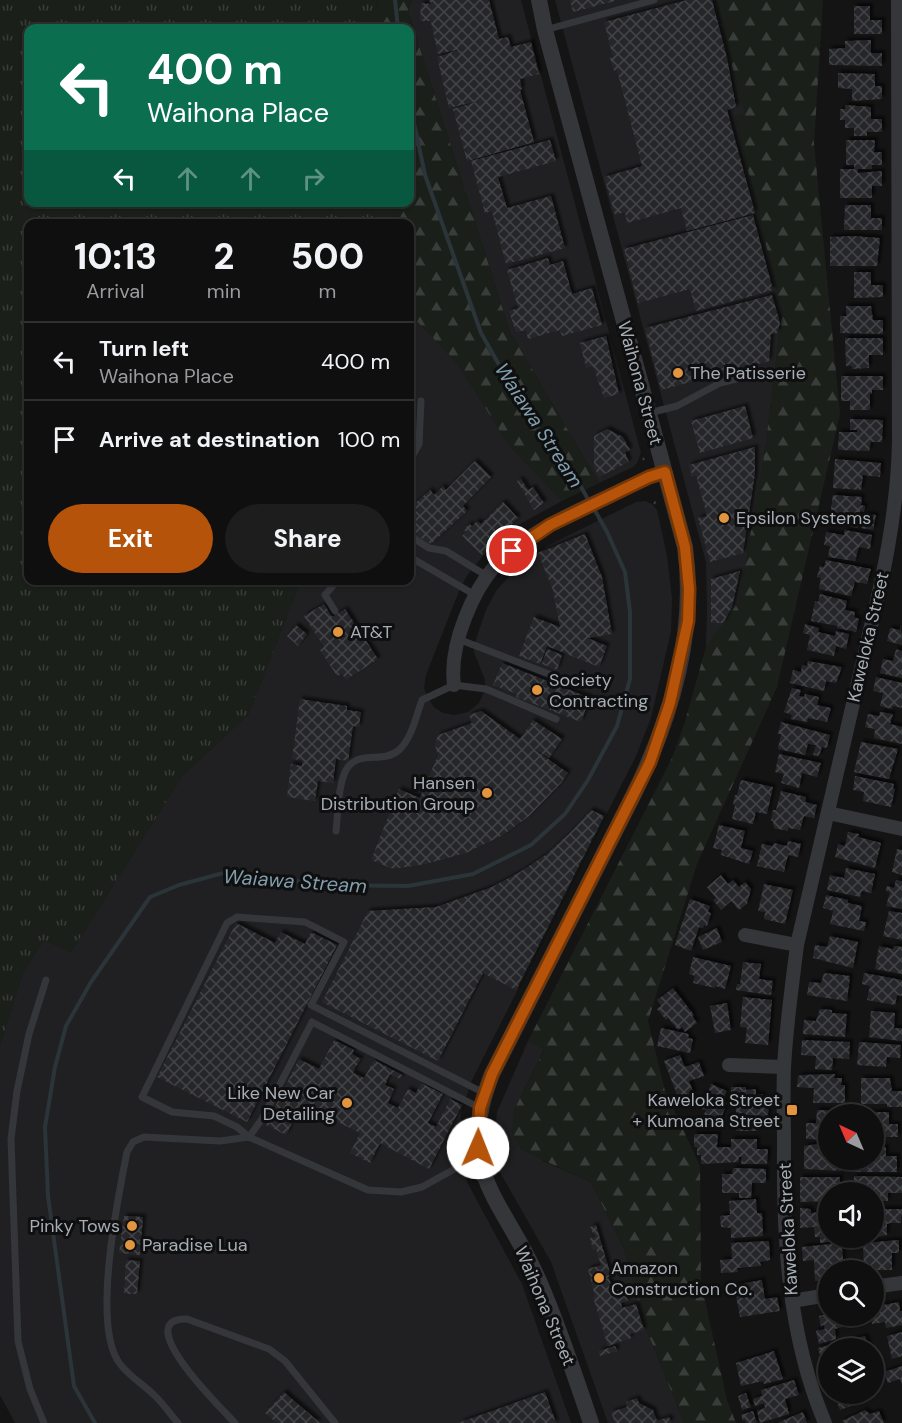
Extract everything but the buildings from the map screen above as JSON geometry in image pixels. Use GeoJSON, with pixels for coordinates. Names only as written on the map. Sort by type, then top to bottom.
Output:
{"type":"FeatureCollection","features":[{"type":"Feature","properties":{"kind":"street","name":"Waihona Street"},"geometry":{"type":"LineString","coordinates":[[539,0],[545,30],[685,547],[689,589],[688,621],[668,712],[650,762],[492,1074],[482,1101],[477,1136],[480,1160],[491,1193],[539,1281],[591,1423]]}},
{"type":"Feature","properties":{"kind":"street","name":"Kaweloka Street"},"geometry":{"type":"LineString","coordinates":[[825,1423],[800,1344],[785,1245],[784,1067],[797,945],[885,565],[900,468],[898,0]]}},
{"type":"Feature","properties":{"kind":"street"},"geometry":{"type":"LineString","coordinates":[[454,686],[452,668],[457,638],[475,595],[496,565],[532,536],[568,516],[649,477],[665,472]]}},
{"type":"Feature","properties":{"kind":"street"},"geometry":{"type":"LineString","coordinates":[[828,813],[902,829]]}},
{"type":"Feature","properties":{"kind":"street"},"geometry":{"type":"LineString","coordinates":[[745,935],[797,945]]}},
{"type":"Feature","properties":{"kind":"street"},"geometry":{"type":"LineString","coordinates":[[729,1065],[784,1067]]}},
{"type":"Feature","properties":{"kind":"street"},"geometry":{"type":"LineString","coordinates":[[884,1285],[902,1283]]}},
{"type":"Feature","properties":{"kind":"street"},"geometry":{"type":"LineString","coordinates":[[792,1301],[818,1297]]}},
{"type":"Feature","properties":{"kind":"lane"},"geometry":{"type":"LineString","coordinates":[[545,30],[654,0]]}},
{"type":"Feature","properties":{"kind":"lane"},"geometry":{"type":"LineString","coordinates":[[649,413],[677,406],[720,383],[760,373]]}},
{"type":"Feature","properties":{"kind":"lane"},"geometry":{"type":"LineString","coordinates":[[414,453],[419,444],[422,401]]}},
{"type":"Feature","properties":{"kind":"lane"},"geometry":{"type":"LineString","coordinates":[[414,539],[429,549],[446,551],[487,576]]}},
{"type":"Feature","properties":{"kind":"lane"},"geometry":{"type":"LineString","coordinates":[[414,559],[475,595]]}},
{"type":"Feature","properties":{"kind":"lane"},"geometry":{"type":"LineString","coordinates":[[334,585],[325,595],[336,611]]}},
{"type":"Feature","properties":{"kind":"lane"},"geometry":{"type":"LineString","coordinates":[[457,638],[559,678]]}},
{"type":"Feature","properties":{"kind":"lane"},"geometry":{"type":"LineString","coordinates":[[336,831],[343,779],[347,769],[362,757],[388,757],[398,751],[409,735],[422,700],[454,686],[486,689],[556,719]]}},
{"type":"Feature","properties":{"kind":"lane"},"geometry":{"type":"LineString","coordinates":[[480,1160],[458,1167],[422,1187],[401,1192],[368,1190],[249,1137],[237,1127],[214,1116],[172,1112],[142,1097],[228,923],[237,917],[305,922],[344,942],[311,1005],[482,1101]]}},
{"type":"Feature","properties":{"kind":"lane"},"geometry":{"type":"LineString","coordinates":[[44,1423],[30,1389],[18,1341],[11,1139],[17,1090],[29,1034],[46,980]]}},
{"type":"Feature","properties":{"kind":"lane"},"geometry":{"type":"LineString","coordinates":[[177,1423],[157,1397],[120,1364],[111,1345],[107,1311],[111,1236],[127,1152],[133,1142],[144,1137],[220,1141],[249,1137],[262,1119],[312,1022],[482,1101]]}},
{"type":"Feature","properties":{"kind":"lane"},"geometry":{"type":"LineString","coordinates":[[235,1423],[178,1358],[168,1330],[170,1323],[177,1318],[187,1318],[269,1349],[285,1361],[335,1423]]}},
{"type":"Feature","properties":{"kind":"shaded area"},"geometry":{"type":"Polygon","coordinates":[[[412,0],[521,0],[641,453],[633,467],[599,483],[510,332],[408,11],[412,0]]]}},
{"type":"Feature","properties":{"kind":"shaded area"},"geometry":{"type":"Polygon","coordinates":[[[555,0],[715,0],[745,114],[735,116],[782,312],[765,450],[739,602],[706,647],[706,562],[555,0]]]}},
{"type":"Feature","properties":{"kind":"shaded area"},"geometry":{"type":"Polygon","coordinates":[[[414,318],[458,364],[508,444],[562,501],[511,529],[468,574],[426,675],[424,688],[434,707],[443,713],[454,715],[468,712],[479,703],[484,693],[485,680],[474,652],[474,645],[486,610],[496,591],[512,573],[547,546],[636,502],[645,501],[657,510],[667,556],[672,598],[671,631],[651,718],[636,756],[472,1080],[461,1112],[459,1147],[467,1182],[522,1284],[571,1423],[15,1423],[0,1395],[0,1046],[23,972],[44,940],[71,952],[183,775],[248,715],[299,585],[414,585],[414,318]]]}},
{"type":"Feature","properties":{"kind":"shaded area"},"geometry":{"type":"Polygon","coordinates":[[[528,1041],[544,1049],[514,1110],[543,1161],[591,1182],[624,1249],[645,1326],[684,1423],[608,1423],[551,1262],[496,1162],[494,1139],[497,1112],[528,1041]]]}},
{"type":"Feature","properties":{"kind":"green space"},"geometry":{"type":"Polygon","coordinates":[[[0,0],[376,0],[379,24],[24,24],[24,207],[396,207],[398,219],[24,219],[24,585],[299,585],[248,715],[183,775],[71,952],[44,940],[23,972],[0,1046],[0,0]]]}},
{"type":"Feature","properties":{"kind":"green space"},"geometry":{"type":"Polygon","coordinates":[[[376,0],[412,0],[408,11],[412,24],[379,24],[376,0]]]}},
{"type":"Feature","properties":{"kind":"green space"},"geometry":{"type":"Polygon","coordinates":[[[715,0],[823,0],[814,143],[840,414],[777,687],[697,864],[648,1021],[665,1091],[700,1166],[701,1283],[727,1400],[736,1423],[684,1423],[645,1326],[624,1249],[591,1182],[521,1150],[511,1132],[514,1110],[544,1050],[528,1041],[672,758],[684,725],[706,647],[739,601],[765,450],[782,312],[735,116],[744,113],[715,0]]]}},
{"type":"Feature","properties":{"kind":"green space"},"geometry":{"type":"Polygon","coordinates":[[[414,30],[510,332],[599,483],[562,501],[508,444],[458,364],[414,318],[414,219],[398,219],[396,207],[414,207],[414,30]]]}},
{"type":"Feature","properties":{"kind":"waterway","name":"Waiawa Stream"},"geometry":{"type":"LineString","coordinates":[[395,0],[398,24]]}},
{"type":"Feature","properties":{"kind":"waterway","name":"Waiawa Stream"},"geometry":{"type":"LineString","coordinates":[[414,123],[425,175],[481,333],[527,414],[576,478],[589,501]]}},
{"type":"Feature","properties":{"kind":"waterway","name":"Waiawa Stream"},"geometry":{"type":"LineString","coordinates":[[95,1423],[74,1386],[48,1196],[45,1127],[55,1067],[66,1026],[91,982],[150,897],[179,885],[227,872],[326,885],[408,886],[473,874],[531,845],[565,814],[588,780],[617,726],[630,679],[630,612],[625,572],[593,507]]}},
{"type":"Feature","properties":{"kind":"place","name":"The Patisserie"},"geometry":{"type":"Point","coordinates":[678,373]}},
{"type":"Feature","properties":{"kind":"place","name":"Epsilon Systems"},"geometry":{"type":"Point","coordinates":[724,518]}},
{"type":"Feature","properties":{"kind":"place","name":"AT&T"},"geometry":{"type":"Point","coordinates":[338,632]}},
{"type":"Feature","properties":{"kind":"place","name":"Society Contracting"},"geometry":{"type":"Point","coordinates":[537,690]}},
{"type":"Feature","properties":{"kind":"place","name":"Hansen Distribution Group"},"geometry":{"type":"Point","coordinates":[487,793]}},
{"type":"Feature","properties":{"kind":"place","name":"Like New Car Detailing"},"geometry":{"type":"Point","coordinates":[347,1103]}},
{"type":"Feature","properties":{"kind":"place","name":"Kaweloka Street + Kumoana Street"},"geometry":{"type":"Point","coordinates":[792,1110]}},
{"type":"Feature","properties":{"kind":"place","name":"Pinky Tows"},"geometry":{"type":"Point","coordinates":[132,1226]}},
{"type":"Feature","properties":{"kind":"place","name":"Paradise Lua"},"geometry":{"type":"Point","coordinates":[130,1245]}},
{"type":"Feature","properties":{"kind":"place","name":"Amazon Construction Co."},"geometry":{"type":"Point","coordinates":[599,1278]}},
{"type":"Feature","properties":{"kind":"route"},"geometry":{"type":"LineString","coordinates":[[478,1148],[480,1108],[492,1074],[650,762],[678,675],[688,621],[689,589],[685,547],[665,472],[649,477],[550,525],[512,551]]}}]}
